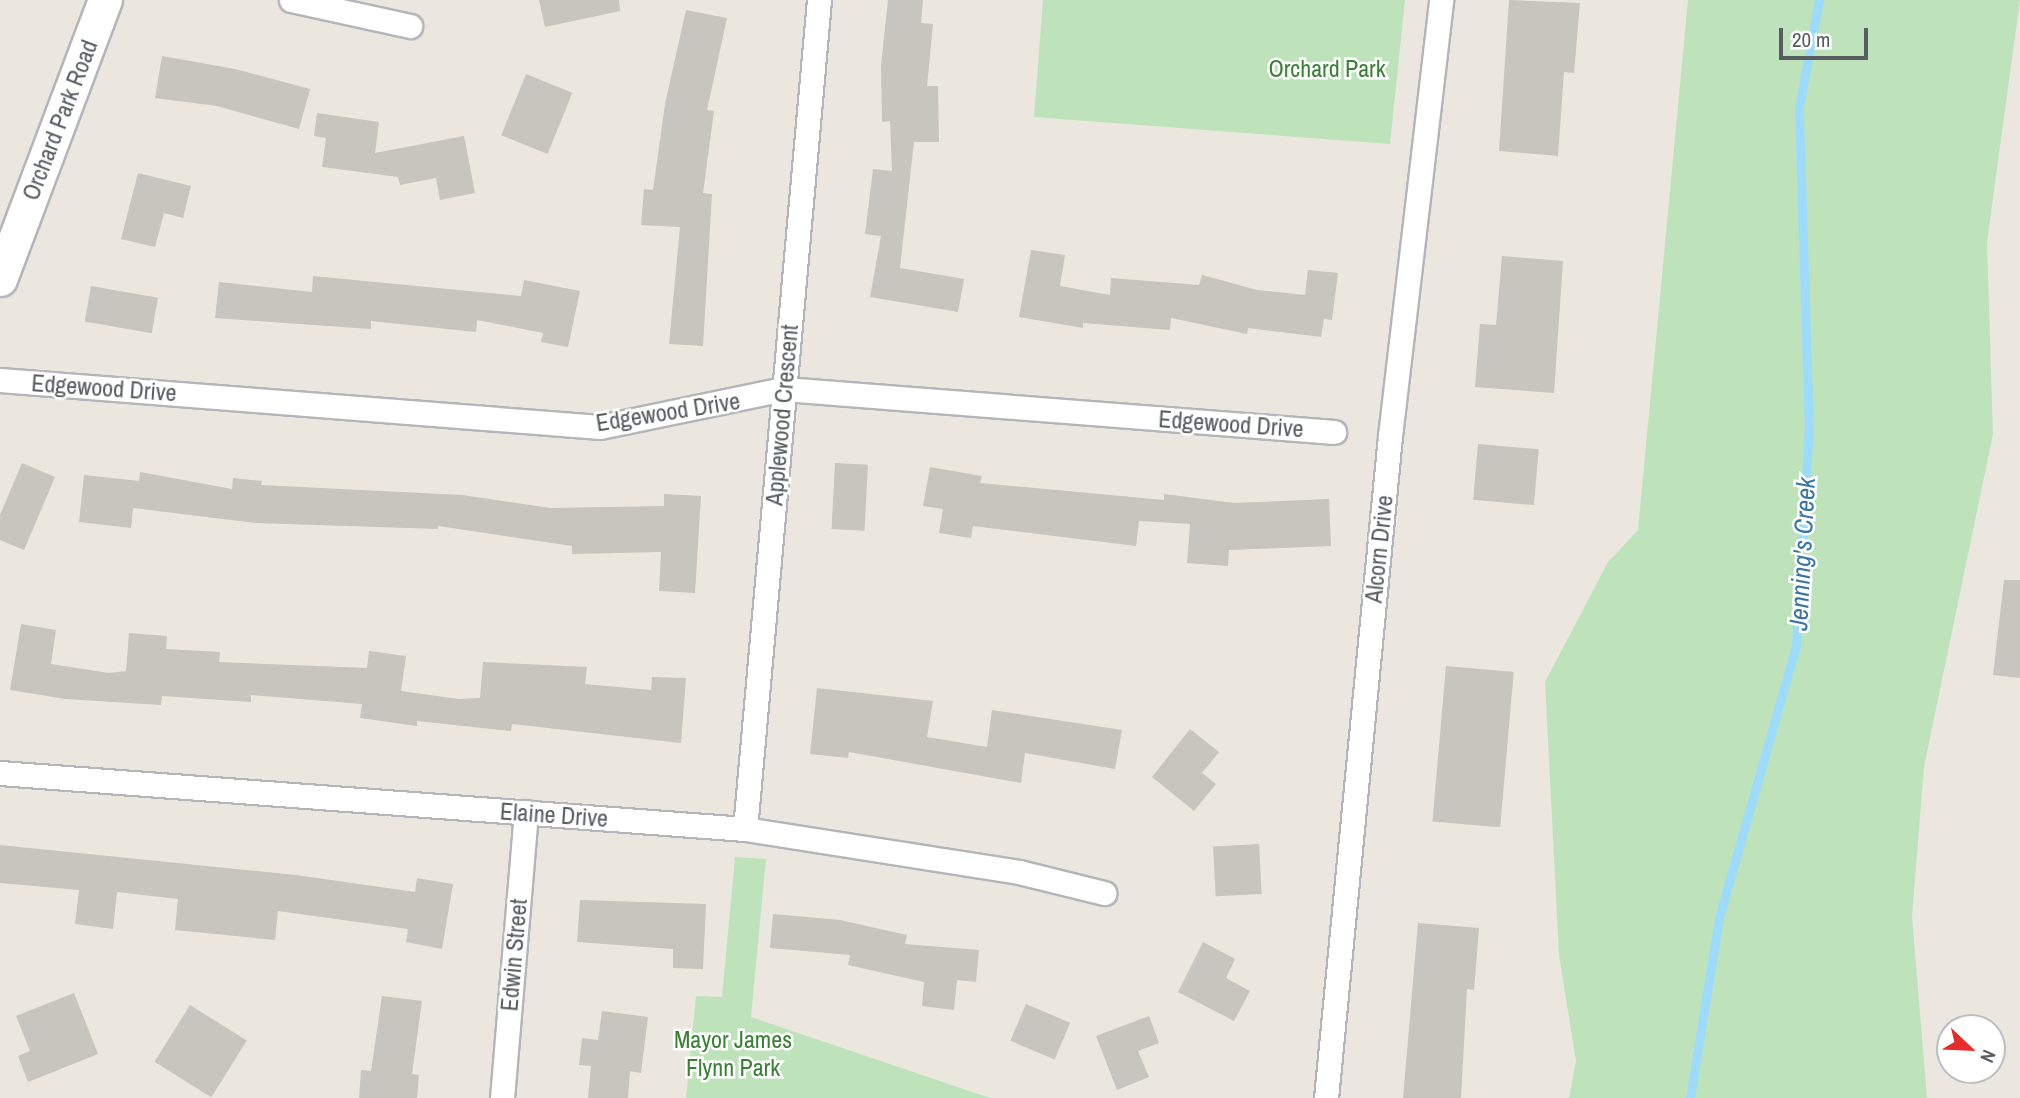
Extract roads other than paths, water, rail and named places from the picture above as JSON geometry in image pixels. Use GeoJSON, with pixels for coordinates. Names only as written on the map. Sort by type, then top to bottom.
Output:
{"type":"FeatureCollection","features":[{"type":"Feature","properties":{"kind":"street","name":"Orchard Park Road"},"geometry":{"type":"LineString","coordinates":[[0,279],[105,0]]}},
{"type":"Feature","properties":{"kind":"street"},"geometry":{"type":"LineString","coordinates":[[291,0],[410,26]]}},
{"type":"Feature","properties":{"kind":"street","name":"Applewood Crescent"},"geometry":{"type":"LineString","coordinates":[[745,830],[819,0]]}},
{"type":"Feature","properties":{"kind":"street","name":"Alcorn Drive"},"geometry":{"type":"LineString","coordinates":[[1326,1098],[1390,436],[1441,0]]}},
{"type":"Feature","properties":{"kind":"street","name":"Edgewood Drive"},"geometry":{"type":"LineString","coordinates":[[0,380],[600,427],[784,389],[1334,432]]}},
{"type":"Feature","properties":{"kind":"street","name":"Elaine Drive"},"geometry":{"type":"LineString","coordinates":[[0,774],[745,830],[1019,872],[1104,893]]}},
{"type":"Feature","properties":{"kind":"street","name":"Edwin Street"},"geometry":{"type":"LineString","coordinates":[[502,1098],[526,813]]}},
{"type":"Feature","properties":{"kind":"waterway","name":"Jenning's Creek"},"geometry":{"type":"LineString","coordinates":[[1690,1098],[1719,918],[1796,646],[1809,430],[1799,107],[1819,0]]}},
{"type":"Feature","properties":{"kind":"park label","name":"Orchard Park"},"geometry":{"type":"Point","coordinates":[1327,69]}},
{"type":"Feature","properties":{"kind":"park label","name":"Mayor James Flynn Park"},"geometry":{"type":"Point","coordinates":[733,1054]}}]}
